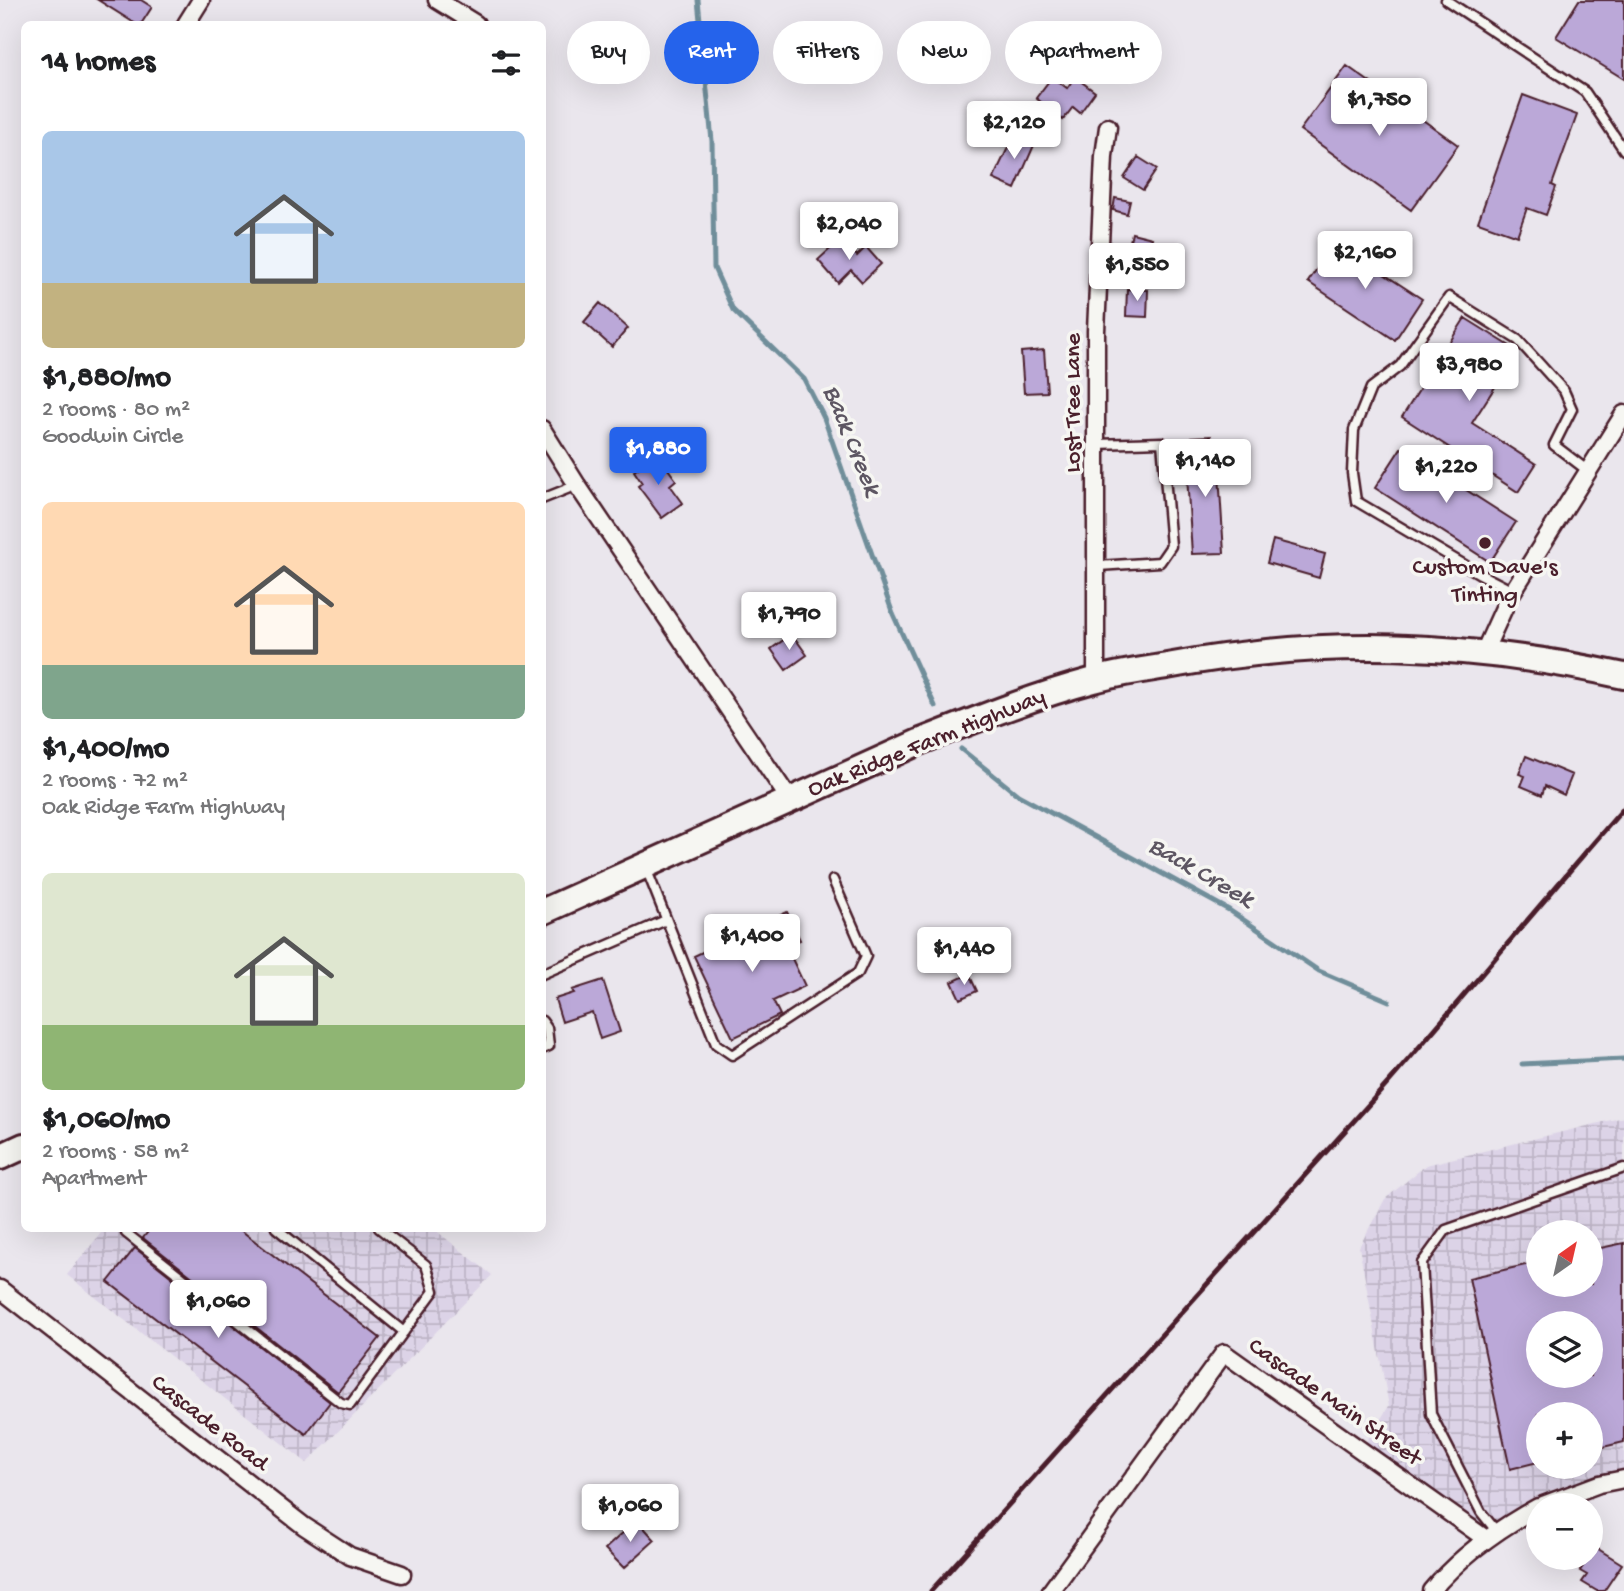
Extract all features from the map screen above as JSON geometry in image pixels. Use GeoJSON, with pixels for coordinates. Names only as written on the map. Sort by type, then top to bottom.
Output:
{"type":"FeatureCollection","features":[{"type":"Feature","properties":{"kind":"main road","name":"Oak Ridge Farm Highway"},"geometry":{"type":"LineString","coordinates":[[546,910],[863,765],[981,717],[1096,679],[1240,655],[1348,645],[1484,652],[1558,662],[1624,676]]}},
{"type":"Feature","properties":{"kind":"main road"},"geometry":{"type":"LineString","coordinates":[[0,1157],[21,1147]]}},
{"type":"Feature","properties":{"kind":"street"},"geometry":{"type":"LineString","coordinates":[[188,21],[201,0]]}},
{"type":"Feature","properties":{"kind":"street"},"geometry":{"type":"LineString","coordinates":[[438,0],[471,21]]}},
{"type":"Feature","properties":{"kind":"street","name":"Lost Tree Lane"},"geometry":{"type":"LineString","coordinates":[[1096,679],[1096,331],[1104,156],[1108,127]]}},
{"type":"Feature","properties":{"kind":"street"},"geometry":{"type":"LineString","coordinates":[[1484,652],[1513,591],[1624,415]]}},
{"type":"Feature","properties":{"kind":"street"},"geometry":{"type":"LineString","coordinates":[[546,435],[790,800]]}},
{"type":"Feature","properties":{"kind":"street","name":"Cascade Road"},"geometry":{"type":"LineString","coordinates":[[0,1289],[304,1526],[350,1556],[402,1574]]}},
{"type":"Feature","properties":{"kind":"street","name":"Cascade Main Street"},"geometry":{"type":"LineString","coordinates":[[1051,1591],[1224,1353],[1492,1536]]}},
{"type":"Feature","properties":{"kind":"street"},"geometry":{"type":"LineString","coordinates":[[1577,1493],[1624,1479]]}},
{"type":"Feature","properties":{"kind":"street"},"geometry":{"type":"LineString","coordinates":[[1431,1591],[1473,1549],[1526,1515]]}},
{"type":"Feature","properties":{"kind":"lane"},"geometry":{"type":"LineString","coordinates":[[1446,0],[1585,92],[1624,150]]}},
{"type":"Feature","properties":{"kind":"lane"},"geometry":{"type":"LineString","coordinates":[[1513,591],[1356,501],[1352,473],[1354,430],[1371,388],[1400,366],[1449,297],[1518,340],[1564,391],[1572,409],[1554,445],[1588,471]]}},
{"type":"Feature","properties":{"kind":"lane"},"geometry":{"type":"LineString","coordinates":[[1096,443],[1162,442],[1171,546],[1160,562],[1098,566]]}},
{"type":"Feature","properties":{"kind":"lane"},"geometry":{"type":"LineString","coordinates":[[546,497],[577,485]]}},
{"type":"Feature","properties":{"kind":"lane"},"geometry":{"type":"LineString","coordinates":[[645,866],[716,1044],[732,1055],[859,973],[866,956],[832,880]]}},
{"type":"Feature","properties":{"kind":"lane"},"geometry":{"type":"LineString","coordinates":[[546,972],[666,920]]}},
{"type":"Feature","properties":{"kind":"lane"},"geometry":{"type":"LineString","coordinates":[[546,1027],[549,1046],[546,1047]]}},
{"type":"Feature","properties":{"kind":"lane"},"geometry":{"type":"LineString","coordinates":[[1492,1536],[1431,1414],[1422,1263],[1446,1230],[1624,1168]]}},
{"type":"Feature","properties":{"kind":"lane"},"geometry":{"type":"LineString","coordinates":[[126,1232],[341,1403],[351,1405],[434,1291],[426,1265],[384,1232]]}},
{"type":"Feature","properties":{"kind":"lane"},"geometry":{"type":"LineString","coordinates":[[281,1232],[404,1332]]}},
{"type":"Feature","properties":{"kind":"shaded area"},"geometry":{"type":"Polygon","coordinates":[[[1624,1117],[1624,1479],[1599,1485],[1582,1493],[1526,1493],[1526,1520],[1486,1539],[1361,1450],[1389,1406],[1359,1247],[1385,1199],[1426,1165],[1624,1117]]]}},
{"type":"Feature","properties":{"kind":"shaded area"},"geometry":{"type":"Polygon","coordinates":[[[102,1232],[438,1232],[492,1275],[307,1463],[67,1275],[102,1232]]]}},
{"type":"Feature","properties":{"kind":"building"},"geometry":{"type":"Polygon","coordinates":[[[98,0],[141,0],[152,7],[143,21],[131,21],[98,0]]]}},
{"type":"Feature","properties":{"kind":"building"},"geometry":{"type":"Polygon","coordinates":[[[1579,0],[1624,0],[1624,79],[1556,37],[1579,0]]]}},
{"type":"Feature","properties":{"kind":"building"},"geometry":{"type":"Polygon","coordinates":[[[1347,66],[1458,145],[1411,210],[1300,130],[1347,66]]]}},
{"type":"Feature","properties":{"kind":"building"},"geometry":{"type":"Polygon","coordinates":[[[1047,84],[1062,84],[1067,88],[1070,84],[1084,84],[1095,92],[1080,113],[1073,107],[1063,120],[1036,98],[1047,84]]]}},
{"type":"Feature","properties":{"kind":"building"},"geometry":{"type":"Polygon","coordinates":[[[1523,95],[1577,115],[1552,185],[1556,187],[1546,215],[1527,208],[1517,236],[1478,222],[1523,95]]]}},
{"type":"Feature","properties":{"kind":"building"},"geometry":{"type":"Polygon","coordinates":[[[1015,133],[1035,143],[1015,189],[993,179],[1015,133]]]}},
{"type":"Feature","properties":{"kind":"building"},"geometry":{"type":"Polygon","coordinates":[[[1138,157],[1157,169],[1143,190],[1124,178],[1138,157]]]}},
{"type":"Feature","properties":{"kind":"building"},"geometry":{"type":"Polygon","coordinates":[[[1115,198],[1130,201],[1127,214],[1113,210],[1115,198]]]}},
{"type":"Feature","properties":{"kind":"building"},"geometry":{"type":"Polygon","coordinates":[[[1132,233],[1152,238],[1146,263],[1126,258],[1132,233]]]}},
{"type":"Feature","properties":{"kind":"building"},"geometry":{"type":"Polygon","coordinates":[[[841,239],[857,256],[866,247],[881,264],[862,282],[851,270],[838,283],[818,260],[841,239]]]}},
{"type":"Feature","properties":{"kind":"building"},"geometry":{"type":"Polygon","coordinates":[[[1335,242],[1422,299],[1395,340],[1308,282],[1335,242]]]}},
{"type":"Feature","properties":{"kind":"building"},"geometry":{"type":"Polygon","coordinates":[[[1127,289],[1148,290],[1147,317],[1126,316],[1127,289]]]}},
{"type":"Feature","properties":{"kind":"building"},"geometry":{"type":"Polygon","coordinates":[[[600,303],[628,328],[612,347],[584,322],[600,303]]]}},
{"type":"Feature","properties":{"kind":"building"},"geometry":{"type":"Polygon","coordinates":[[[1465,318],[1518,351],[1472,423],[1536,464],[1518,492],[1402,417],[1465,318]]]}},
{"type":"Feature","properties":{"kind":"building"},"geometry":{"type":"Polygon","coordinates":[[[1044,350],[1047,392],[1024,393],[1021,352],[1044,350]]]}},
{"type":"Feature","properties":{"kind":"building"},"geometry":{"type":"Polygon","coordinates":[[[1211,436],[1213,459],[1218,458],[1224,553],[1192,554],[1186,460],[1193,460],[1191,437],[1211,436]]]}},
{"type":"Feature","properties":{"kind":"building"},"geometry":{"type":"Polygon","coordinates":[[[1401,448],[1516,522],[1490,562],[1375,488],[1401,448]]]}},
{"type":"Feature","properties":{"kind":"building"},"geometry":{"type":"Polygon","coordinates":[[[651,459],[657,467],[663,462],[676,480],[670,485],[683,503],[662,518],[638,486],[642,483],[634,471],[651,459]]]}},
{"type":"Feature","properties":{"kind":"building"},"geometry":{"type":"Polygon","coordinates":[[[1273,540],[1325,554],[1319,578],[1267,563],[1273,540]]]}},
{"type":"Feature","properties":{"kind":"building"},"geometry":{"type":"Polygon","coordinates":[[[792,634],[807,655],[786,670],[771,649],[792,634]]]}},
{"type":"Feature","properties":{"kind":"building"},"geometry":{"type":"Polygon","coordinates":[[[1526,756],[1572,775],[1564,795],[1545,786],[1542,795],[1521,786],[1525,776],[1519,774],[1526,756]]]}},
{"type":"Feature","properties":{"kind":"building"},"geometry":{"type":"Polygon","coordinates":[[[787,912],[800,940],[786,946],[805,986],[773,1001],[780,1015],[733,1038],[694,956],[787,912]]]}},
{"type":"Feature","properties":{"kind":"building"},"geometry":{"type":"Polygon","coordinates":[[[969,974],[977,991],[960,999],[952,982],[969,974]]]}},
{"type":"Feature","properties":{"kind":"building"},"geometry":{"type":"Polygon","coordinates":[[[603,980],[620,1032],[600,1039],[592,1012],[562,1022],[555,999],[574,993],[572,990],[603,980]]]}},
{"type":"Feature","properties":{"kind":"building"},"geometry":{"type":"Polygon","coordinates":[[[148,1232],[243,1232],[380,1338],[338,1392],[143,1238],[148,1232]]]}},
{"type":"Feature","properties":{"kind":"building"},"geometry":{"type":"Polygon","coordinates":[[[1624,1243],[1624,1442],[1603,1447],[1603,1402],[1526,1402],[1526,1465],[1510,1469],[1469,1278],[1526,1265],[1526,1297],[1603,1297],[1603,1247],[1624,1243]]]}},
{"type":"Feature","properties":{"kind":"building"},"geometry":{"type":"Polygon","coordinates":[[[135,1248],[330,1402],[306,1434],[108,1282],[135,1248]]]}},
{"type":"Feature","properties":{"kind":"building"},"geometry":{"type":"Polygon","coordinates":[[[637,1520],[655,1540],[624,1568],[605,1549],[637,1520]]]}},
{"type":"Feature","properties":{"kind":"building"},"geometry":{"type":"Polygon","coordinates":[[[1603,1552],[1622,1564],[1604,1591],[1597,1591],[1582,1582],[1587,1575],[1580,1571],[1603,1570],[1603,1552]]]}},
{"type":"Feature","properties":{"kind":"waterway","name":"Back Creek"},"geometry":{"type":"LineString","coordinates":[[698,0],[712,141],[714,268],[733,310],[804,379],[824,418],[893,614],[935,706]]}},
{"type":"Feature","properties":{"kind":"waterway","name":"Back Creek"},"geometry":{"type":"LineString","coordinates":[[961,749],[1018,795],[1229,910],[1319,971],[1389,1001]]}},
{"type":"Feature","properties":{"kind":"waterway","name":"Back Creek"},"geometry":{"type":"LineString","coordinates":[[1522,1064],[1624,1059]]}},
{"type":"Feature","properties":{"kind":"railway"},"geometry":{"type":"LineString","coordinates":[[931,1591],[1388,1083],[1624,808]]}},
{"type":"Feature","properties":{"kind":"place","name":"Custom Dave's Tinting"},"geometry":{"type":"Point","coordinates":[1485,543]}}]}
